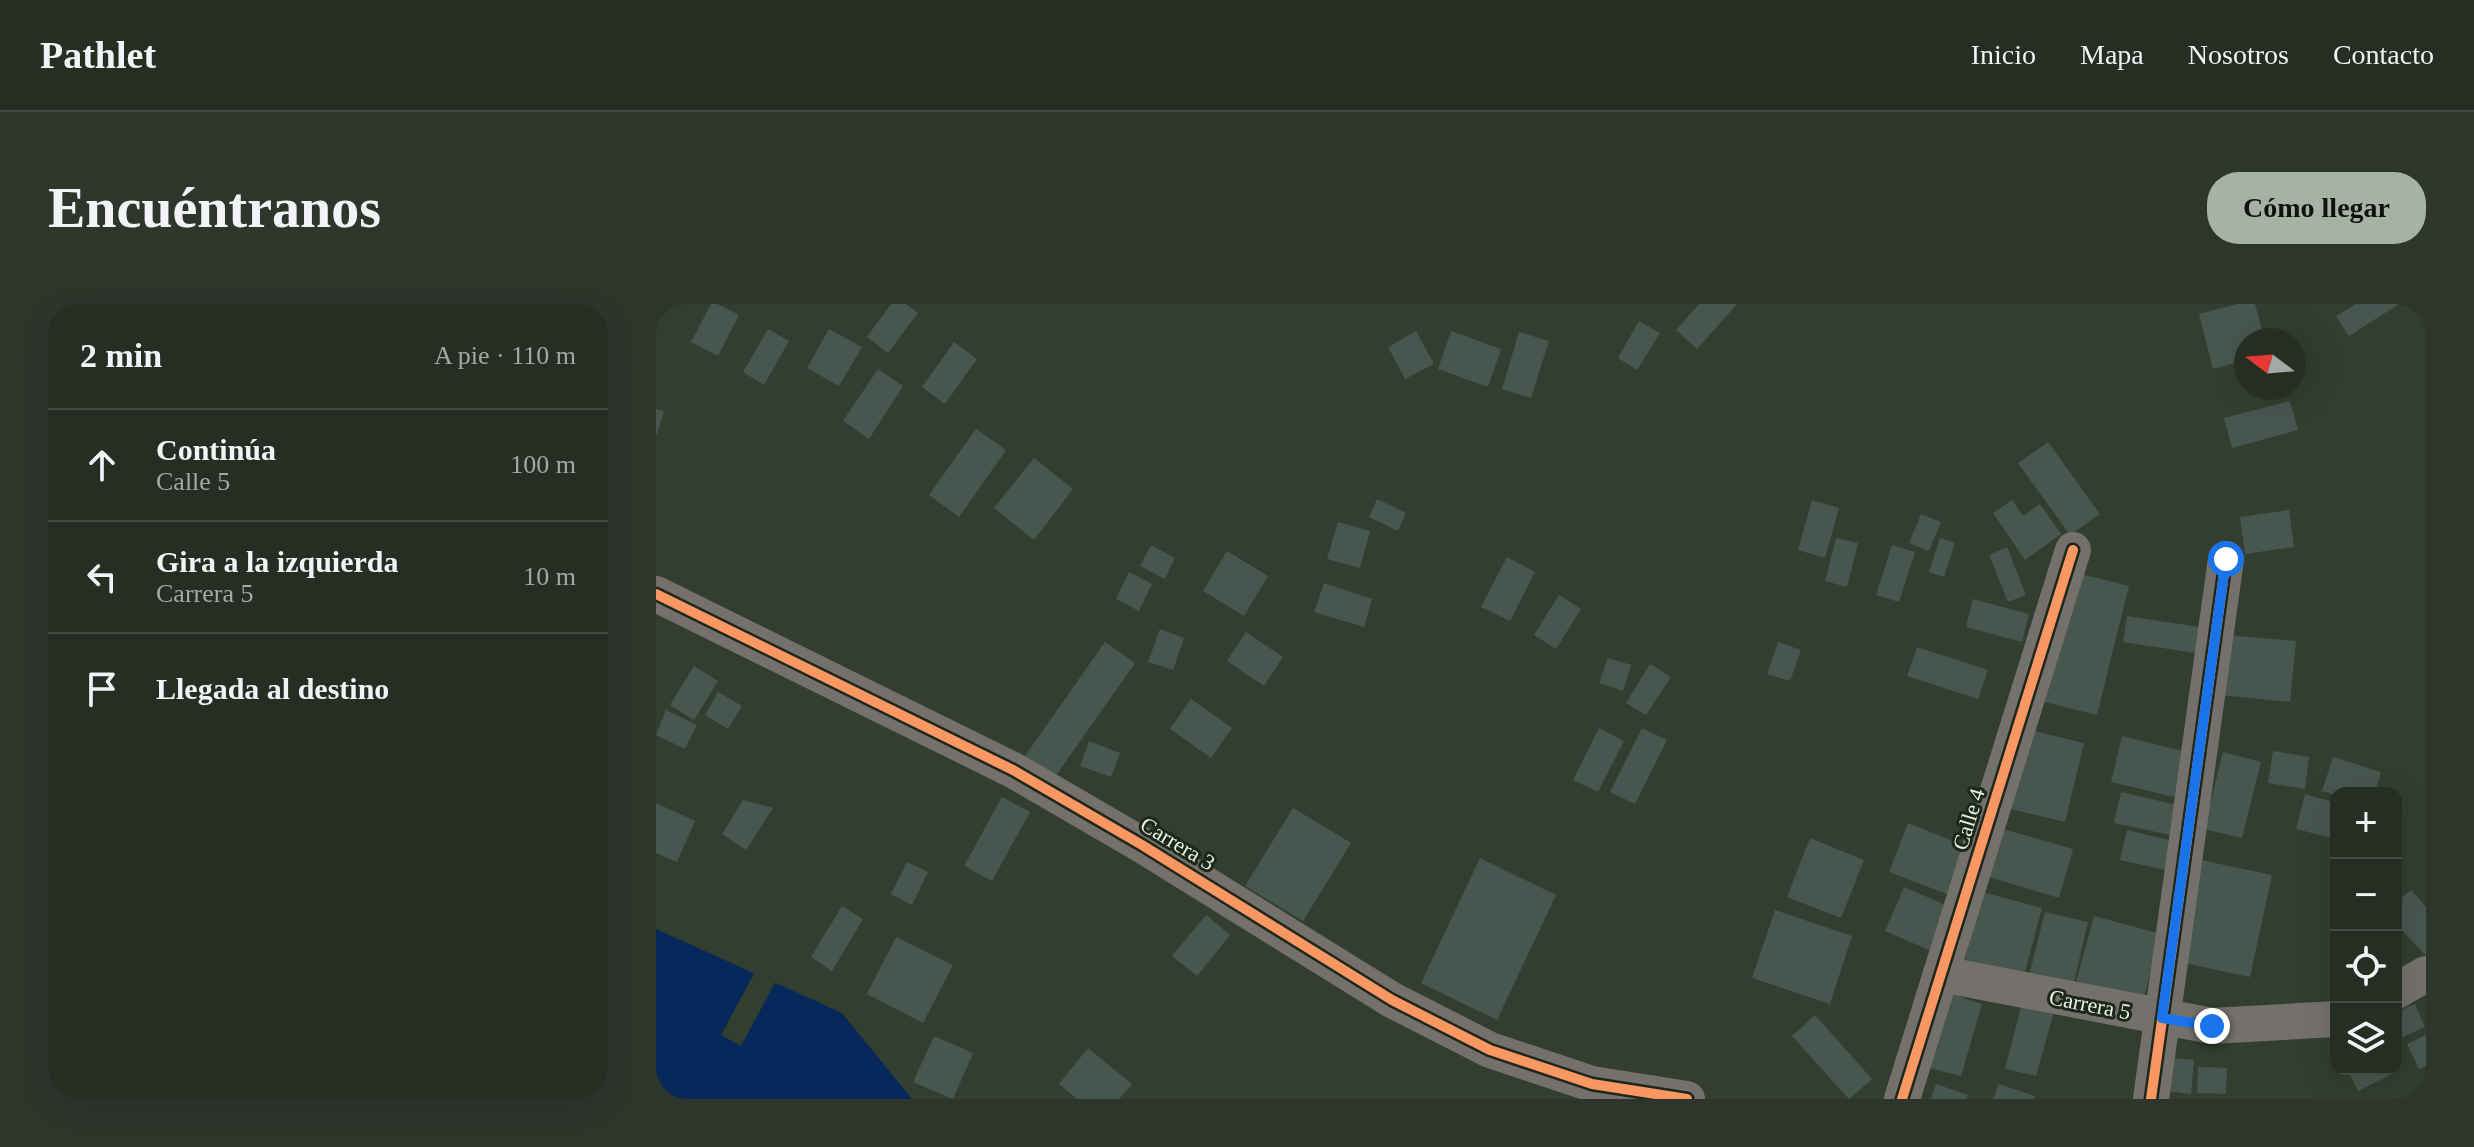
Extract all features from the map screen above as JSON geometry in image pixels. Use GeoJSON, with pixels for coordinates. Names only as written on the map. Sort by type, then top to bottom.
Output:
{"type":"FeatureCollection","features":[{"type":"Feature","properties":{"kind":"street","name":"Calle 4"},"geometry":{"type":"LineString","coordinates":[[1902,1099],[2073,550]]}},
{"type":"Feature","properties":{"kind":"street"},"geometry":{"type":"LineString","coordinates":[[2151,1099],[2226,559]]}},
{"type":"Feature","properties":{"kind":"street","name":"Carrera 3"},"geometry":{"type":"LineString","coordinates":[[656,594],[1013,770],[1142,845],[1392,1000],[1490,1050],[1592,1084],[1687,1099]]}},
{"type":"Feature","properties":{"kind":"street","name":"Carrera 5"},"geometry":{"type":"LineString","coordinates":[[1941,974],[2212,1026],[2330,1019]]}},
{"type":"Feature","properties":{"kind":"street"},"geometry":{"type":"LineString","coordinates":[[2402,988],[2426,974]]}},
{"type":"Feature","properties":{"kind":"water"},"geometry":{"type":"Polygon","coordinates":[[[656,929],[842,1013],[912,1099],[656,1099],[656,929]]]}},
{"type":"Feature","properties":{"kind":"pier"},"geometry":{"type":"Polygon","coordinates":[[[756,970],[777,979],[741,1046],[721,1035],[756,970]]]}},
{"type":"Feature","properties":{"kind":"building"},"geometry":{"type":"Polygon","coordinates":[[[711,304],[739,315],[718,356],[691,342],[711,304]]]}},
{"type":"Feature","properties":{"kind":"building"},"geometry":{"type":"Polygon","coordinates":[[[891,304],[906,304],[918,313],[888,353],[867,337],[891,304]]]}},
{"type":"Feature","properties":{"kind":"building"},"geometry":{"type":"Polygon","coordinates":[[[1699,304],[1737,304],[1697,349],[1676,330],[1699,304]]]}},
{"type":"Feature","properties":{"kind":"building"},"geometry":{"type":"Polygon","coordinates":[[[2237,304],[2255,304],[2262,328],[2234,328],[2234,363],[2213,369],[2199,314],[2237,304]]]}},
{"type":"Feature","properties":{"kind":"building"},"geometry":{"type":"Polygon","coordinates":[[[2356,304],[2399,304],[2349,336],[2336,316],[2356,304]]]}},
{"type":"Feature","properties":{"kind":"building"},"geometry":{"type":"Polygon","coordinates":[[[1639,321],[1660,333],[1637,370],[1618,358],[1639,321]]]}},
{"type":"Feature","properties":{"kind":"building"},"geometry":{"type":"Polygon","coordinates":[[[768,329],[789,341],[764,385],[743,372],[768,329]]]}},
{"type":"Feature","properties":{"kind":"building"},"geometry":{"type":"Polygon","coordinates":[[[829,329],[862,347],[839,386],[807,368],[829,329]]]}},
{"type":"Feature","properties":{"kind":"building"},"geometry":{"type":"Polygon","coordinates":[[[1416,331],[1434,364],[1405,379],[1388,347],[1416,331]]]}},
{"type":"Feature","properties":{"kind":"building"},"geometry":{"type":"Polygon","coordinates":[[[1451,331],[1501,349],[1488,387],[1438,369],[1451,331]]]}},
{"type":"Feature","properties":{"kind":"building"},"geometry":{"type":"Polygon","coordinates":[[[1519,332],[1549,341],[1531,398],[1502,389],[1519,332]]]}},
{"type":"Feature","properties":{"kind":"building"},"geometry":{"type":"Polygon","coordinates":[[[954,342],[977,359],[945,404],[922,387],[954,342]]]}},
{"type":"Feature","properties":{"kind":"building"},"geometry":{"type":"Polygon","coordinates":[[[878,369],[903,386],[869,439],[843,421],[878,369]]]}},
{"type":"Feature","properties":{"kind":"building"},"geometry":{"type":"Polygon","coordinates":[[[2290,401],[2298,430],[2232,448],[2224,418],[2290,401]]]}},
{"type":"Feature","properties":{"kind":"building"},"geometry":{"type":"Polygon","coordinates":[[[656,409],[664,411],[657,434],[656,434],[656,409]]]}},
{"type":"Feature","properties":{"kind":"building"},"geometry":{"type":"Polygon","coordinates":[[[976,429],[1006,450],[959,517],[929,495],[976,429]]]}},
{"type":"Feature","properties":{"kind":"building"},"geometry":{"type":"Polygon","coordinates":[[[2048,442],[2100,514],[2070,535],[2018,463],[2048,442]]]}},
{"type":"Feature","properties":{"kind":"building"},"geometry":{"type":"Polygon","coordinates":[[[1034,458],[1073,489],[1034,540],[994,508],[1034,458]]]}},
{"type":"Feature","properties":{"kind":"building"},"geometry":{"type":"Polygon","coordinates":[[[1377,499],[1406,513],[1398,531],[1369,517],[1377,499]]]}},
{"type":"Feature","properties":{"kind":"building"},"geometry":{"type":"Polygon","coordinates":[[[1812,500],[1839,508],[1825,558],[1798,550],[1812,500]]]}},
{"type":"Feature","properties":{"kind":"building"},"geometry":{"type":"Polygon","coordinates":[[[2012,500],[2023,516],[2040,504],[2061,534],[2025,560],[1993,513],[2012,500]]]}},
{"type":"Feature","properties":{"kind":"building"},"geometry":{"type":"Polygon","coordinates":[[[2289,510],[2294,547],[2245,554],[2240,517],[2289,510]]]}},
{"type":"Feature","properties":{"kind":"building"},"geometry":{"type":"Polygon","coordinates":[[[1921,514],[1941,522],[1929,551],[1909,543],[1921,514]]]}},
{"type":"Feature","properties":{"kind":"building"},"geometry":{"type":"Polygon","coordinates":[[[1338,522],[1370,531],[1360,568],[1327,559],[1338,522]]]}},
{"type":"Feature","properties":{"kind":"building"},"geometry":{"type":"Polygon","coordinates":[[[1836,538],[1858,543],[1847,587],[1825,581],[1836,538]]]}},
{"type":"Feature","properties":{"kind":"building"},"geometry":{"type":"Polygon","coordinates":[[[1940,538],[1955,543],[1944,577],[1929,572],[1940,538]]]}},
{"type":"Feature","properties":{"kind":"building"},"geometry":{"type":"Polygon","coordinates":[[[1151,545],[1175,558],[1165,579],[1140,566],[1151,545]]]}},
{"type":"Feature","properties":{"kind":"building"},"geometry":{"type":"Polygon","coordinates":[[[1892,545],[1915,552],[1899,602],[1876,595],[1892,545]]]}},
{"type":"Feature","properties":{"kind":"building"},"geometry":{"type":"Polygon","coordinates":[[[2007,547],[2026,595],[2008,602],[1989,555],[2007,547]]]}},
{"type":"Feature","properties":{"kind":"building"},"geometry":{"type":"Polygon","coordinates":[[[1227,551],[1268,576],[1244,616],[1203,591],[1227,551]]]}},
{"type":"Feature","properties":{"kind":"building"},"geometry":{"type":"Polygon","coordinates":[[[1507,557],[1535,572],[1510,621],[1481,607],[1507,557]]]}},
{"type":"Feature","properties":{"kind":"building"},"geometry":{"type":"Polygon","coordinates":[[[1129,572],[1152,584],[1139,611],[1116,599],[1129,572]]]}},
{"type":"Feature","properties":{"kind":"building"},"geometry":{"type":"Polygon","coordinates":[[[2073,572],[2129,586],[2097,715],[2041,701],[2073,572]]]}},
{"type":"Feature","properties":{"kind":"building"},"geometry":{"type":"Polygon","coordinates":[[[1324,583],[1372,599],[1364,627],[1314,612],[1324,583]]]}},
{"type":"Feature","properties":{"kind":"building"},"geometry":{"type":"Polygon","coordinates":[[[1559,595],[1581,609],[1556,649],[1534,635],[1559,595]]]}},
{"type":"Feature","properties":{"kind":"building"},"geometry":{"type":"Polygon","coordinates":[[[1973,599],[2029,614],[2022,642],[1966,627],[1973,599]]]}},
{"type":"Feature","properties":{"kind":"building"},"geometry":{"type":"Polygon","coordinates":[[[2127,616],[2206,628],[2202,654],[2123,642],[2127,616]]]}},
{"type":"Feature","properties":{"kind":"building"},"geometry":{"type":"Polygon","coordinates":[[[1160,629],[1184,638],[1173,670],[1148,662],[1160,629]]]}},
{"type":"Feature","properties":{"kind":"building"},"geometry":{"type":"Polygon","coordinates":[[[1246,632],[1283,657],[1264,686],[1227,661],[1246,632]]]}},
{"type":"Feature","properties":{"kind":"building"},"geometry":{"type":"Polygon","coordinates":[[[2225,635],[2296,641],[2290,702],[2219,695],[2225,635]]]}},
{"type":"Feature","properties":{"kind":"building"},"geometry":{"type":"Polygon","coordinates":[[[1105,642],[1135,663],[1055,777],[1025,756],[1105,642]]]}},
{"type":"Feature","properties":{"kind":"building"},"geometry":{"type":"Polygon","coordinates":[[[1778,642],[1801,650],[1790,681],[1767,674],[1778,642]]]}},
{"type":"Feature","properties":{"kind":"building"},"geometry":{"type":"Polygon","coordinates":[[[1917,647],[1988,670],[1978,699],[1907,676],[1917,647]]]}},
{"type":"Feature","properties":{"kind":"building"},"geometry":{"type":"Polygon","coordinates":[[[1608,658],[1631,665],[1623,691],[1599,683],[1608,658]]]}},
{"type":"Feature","properties":{"kind":"building"},"geometry":{"type":"Polygon","coordinates":[[[1650,664],[1671,677],[1646,715],[1626,703],[1650,664]]]}},
{"type":"Feature","properties":{"kind":"building"},"geometry":{"type":"Polygon","coordinates":[[[694,666],[718,681],[694,720],[670,705],[694,666]]]}},
{"type":"Feature","properties":{"kind":"building"},"geometry":{"type":"Polygon","coordinates":[[[718,692],[742,706],[728,729],[705,715],[718,692]]]}},
{"type":"Feature","properties":{"kind":"building"},"geometry":{"type":"Polygon","coordinates":[[[1191,699],[1232,728],[1211,758],[1170,729],[1191,699]]]}},
{"type":"Feature","properties":{"kind":"building"},"geometry":{"type":"Polygon","coordinates":[[[666,710],[697,725],[685,749],[656,735],[666,710]]]}},
{"type":"Feature","properties":{"kind":"building"},"geometry":{"type":"Polygon","coordinates":[[[1599,728],[1624,741],[1598,792],[1573,780],[1599,728]]]}},
{"type":"Feature","properties":{"kind":"building"},"geometry":{"type":"Polygon","coordinates":[[[1642,728],[1667,740],[1635,804],[1610,792],[1642,728]]]}},
{"type":"Feature","properties":{"kind":"building"},"geometry":{"type":"Polygon","coordinates":[[[2026,729],[2084,743],[2065,822],[2007,808],[2026,729]]]}},
{"type":"Feature","properties":{"kind":"building"},"geometry":{"type":"Polygon","coordinates":[[[2122,736],[2190,753],[2178,798],[2111,782],[2122,736]]]}},
{"type":"Feature","properties":{"kind":"building"},"geometry":{"type":"Polygon","coordinates":[[[1089,741],[1120,753],[1111,777],[1080,766],[1089,741]]]}},
{"type":"Feature","properties":{"kind":"building"},"geometry":{"type":"Polygon","coordinates":[[[2273,751],[2309,757],[2305,789],[2268,783],[2273,751]]]}},
{"type":"Feature","properties":{"kind":"building"},"geometry":{"type":"Polygon","coordinates":[[[2223,752],[2261,762],[2242,838],[2204,829],[2223,752]]]}},
{"type":"Feature","properties":{"kind":"building"},"geometry":{"type":"Polygon","coordinates":[[[2333,757],[2381,772],[2377,787],[2330,787],[2330,793],[2322,791],[2333,757]]]}},
{"type":"Feature","properties":{"kind":"building"},"geometry":{"type":"Polygon","coordinates":[[[2121,792],[2177,805],[2170,835],[2114,823],[2121,792]]]}},
{"type":"Feature","properties":{"kind":"building"},"geometry":{"type":"Polygon","coordinates":[[[2305,794],[2330,801],[2330,838],[2296,829],[2305,794]]]}},
{"type":"Feature","properties":{"kind":"building"},"geometry":{"type":"Polygon","coordinates":[[[1002,797],[1030,812],[992,881],[964,866],[1002,797]]]}},
{"type":"Feature","properties":{"kind":"building"},"geometry":{"type":"Polygon","coordinates":[[[743,800],[773,808],[746,850],[722,834],[743,800]]]}},
{"type":"Feature","properties":{"kind":"building"},"geometry":{"type":"Polygon","coordinates":[[[656,803],[695,821],[677,862],[656,853],[656,803]]]}},
{"type":"Feature","properties":{"kind":"building"},"geometry":{"type":"Polygon","coordinates":[[[1293,808],[1351,843],[1303,921],[1245,886],[1293,808]]]}},
{"type":"Feature","properties":{"kind":"building"},"geometry":{"type":"Polygon","coordinates":[[[1908,823],[1976,850],[1957,898],[1889,872],[1908,823]]]}},
{"type":"Feature","properties":{"kind":"building"},"geometry":{"type":"Polygon","coordinates":[[[2003,829],[2073,849],[2059,898],[1989,877],[2003,829]]]}},
{"type":"Feature","properties":{"kind":"building"},"geometry":{"type":"Polygon","coordinates":[[[2127,830],[2177,842],[2170,871],[2120,860],[2127,830]]]}},
{"type":"Feature","properties":{"kind":"building"},"geometry":{"type":"Polygon","coordinates":[[[1810,838],[1864,860],[1841,918],[1787,897],[1810,838]]]}},
{"type":"Feature","properties":{"kind":"building"},"geometry":{"type":"Polygon","coordinates":[[[1480,858],[1556,895],[1497,1020],[1421,983],[1480,858]]]}},
{"type":"Feature","properties":{"kind":"building"},"geometry":{"type":"Polygon","coordinates":[[[2201,860],[2272,875],[2250,977],[2179,962],[2201,860]]]}},
{"type":"Feature","properties":{"kind":"building"},"geometry":{"type":"Polygon","coordinates":[[[907,862],[928,872],[912,905],[891,894],[907,862]]]}},
{"type":"Feature","properties":{"kind":"building"},"geometry":{"type":"Polygon","coordinates":[[[1904,887],[1957,910],[1938,954],[1885,931],[1904,887]]]}},
{"type":"Feature","properties":{"kind":"building"},"geometry":{"type":"Polygon","coordinates":[[[2411,890],[2426,907],[2426,956],[2402,930],[2402,898],[2411,890]]]}},
{"type":"Feature","properties":{"kind":"building"},"geometry":{"type":"Polygon","coordinates":[[[1982,892],[2042,908],[2022,983],[1963,968],[1982,892]]]}},
{"type":"Feature","properties":{"kind":"building"},"geometry":{"type":"Polygon","coordinates":[[[842,906],[863,919],[832,971],[811,957],[842,906]]]}},
{"type":"Feature","properties":{"kind":"building"},"geometry":{"type":"Polygon","coordinates":[[[1775,910],[1852,936],[1830,1004],[1752,978],[1775,910]]]}},
{"type":"Feature","properties":{"kind":"building"},"geometry":{"type":"Polygon","coordinates":[[[2045,912],[2088,922],[2072,990],[2028,980],[2045,912]]]}},
{"type":"Feature","properties":{"kind":"building"},"geometry":{"type":"Polygon","coordinates":[[[1206,915],[1230,935],[1197,976],[1172,956],[1206,915]]]}},
{"type":"Feature","properties":{"kind":"building"},"geometry":{"type":"Polygon","coordinates":[[[2094,916],[2161,934],[2142,1004],[2075,986],[2094,916]]]}},
{"type":"Feature","properties":{"kind":"building"},"geometry":{"type":"Polygon","coordinates":[[[896,937],[953,965],[923,1023],[867,994],[896,937]]]}},
{"type":"Feature","properties":{"kind":"building"},"geometry":{"type":"Polygon","coordinates":[[[2025,991],[2055,1008],[2036,1076],[2005,1069],[2025,991]]]}},
{"type":"Feature","properties":{"kind":"building"},"geometry":{"type":"Polygon","coordinates":[[[1949,993],[1982,1004],[1961,1076],[1929,1068],[1949,993]]]}},
{"type":"Feature","properties":{"kind":"building"},"geometry":{"type":"Polygon","coordinates":[[[2415,1004],[2425,1027],[2402,1037],[2402,1009],[2415,1004]]]}},
{"type":"Feature","properties":{"kind":"building"},"geometry":{"type":"Polygon","coordinates":[[[1815,1015],[1872,1079],[1849,1099],[1792,1036],[1815,1015]]]}},
{"type":"Feature","properties":{"kind":"building"},"geometry":{"type":"Polygon","coordinates":[[[2426,1035],[2426,1066],[2419,1069],[2407,1044],[2426,1035]]]}},
{"type":"Feature","properties":{"kind":"building"},"geometry":{"type":"Polygon","coordinates":[[[934,1036],[973,1053],[953,1099],[913,1082],[934,1036]]]}},
{"type":"Feature","properties":{"kind":"building"},"geometry":{"type":"Polygon","coordinates":[[[1088,1048],[1132,1084],[1119,1099],[1077,1099],[1059,1084],[1088,1048]]]}},
{"type":"Feature","properties":{"kind":"building"},"geometry":{"type":"Polygon","coordinates":[[[2164,1057],[2194,1060],[2191,1094],[2161,1090],[2164,1057]]]}},
{"type":"Feature","properties":{"kind":"building"},"geometry":{"type":"Polygon","coordinates":[[[2198,1067],[2227,1068],[2226,1094],[2197,1093],[2198,1067]]]}},
{"type":"Feature","properties":{"kind":"building"},"geometry":{"type":"Polygon","coordinates":[[[2350,1075],[2390,1075],[2358,1091],[2350,1075]]]}},
{"type":"Feature","properties":{"kind":"building"},"geometry":{"type":"Polygon","coordinates":[[[1936,1084],[1968,1095],[1966,1099],[1931,1099],[1936,1084]]]}},
{"type":"Feature","properties":{"kind":"building"},"geometry":{"type":"Polygon","coordinates":[[[1999,1084],[2035,1096],[2033,1099],[1993,1099],[1999,1084]]]}},
{"type":"Feature","properties":{"kind":"cycle path"},"geometry":{"type":"LineString","coordinates":[[1902,1099],[2073,550]]}},
{"type":"Feature","properties":{"kind":"cycle path"},"geometry":{"type":"LineString","coordinates":[[2151,1099],[2226,559]]}},
{"type":"Feature","properties":{"kind":"cycle path"},"geometry":{"type":"LineString","coordinates":[[656,594],[1013,770],[1142,845],[1392,1000],[1490,1050],[1592,1084],[1687,1099]]}},
{"type":"Feature","properties":{"kind":"route"},"geometry":{"type":"LineString","coordinates":[[2212,1026],[2162,1018],[2226,559]]}}]}
